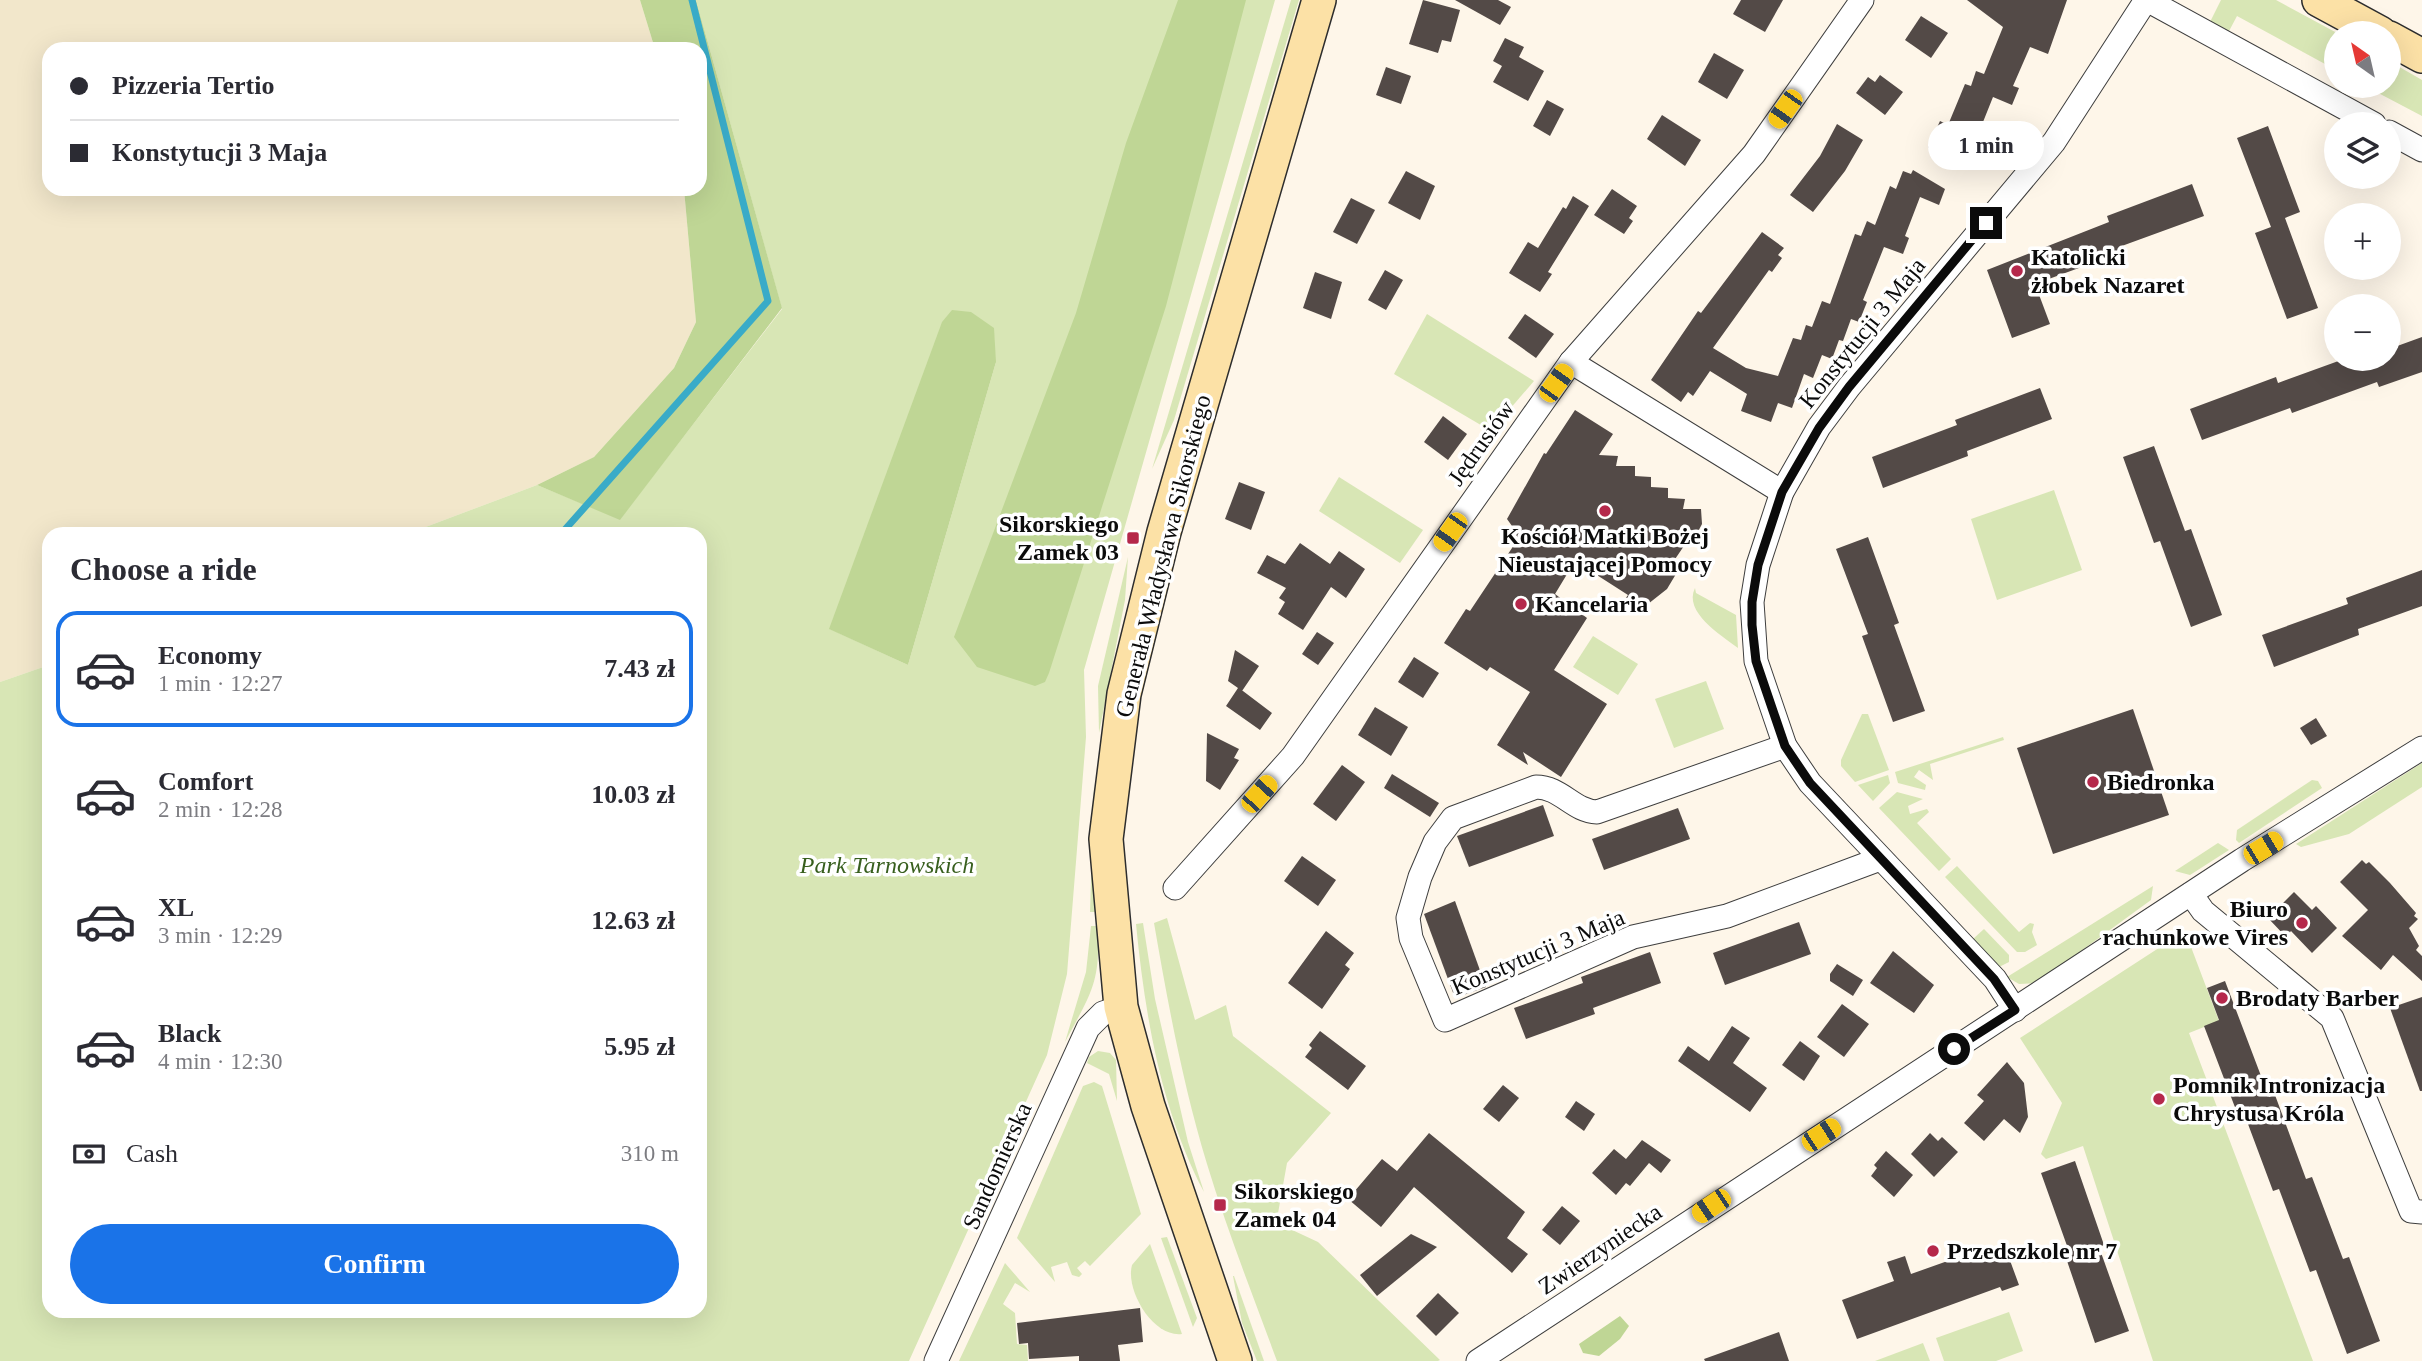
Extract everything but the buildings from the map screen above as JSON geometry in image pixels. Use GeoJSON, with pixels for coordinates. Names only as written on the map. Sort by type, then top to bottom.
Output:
{"type":"FeatureCollection","features":[{"type":"Feature","properties":{"kind":"street","name":"Generała Władysława Sikorskiego"},"geometry":{"type":"LineString","coordinates":[[1235,1361],[1148,1106],[1121,1007],[1106,839],[1124,694],[1198,411],[1319,0]]}},
{"type":"Feature","properties":{"kind":"street","name":"Jędrusiów"},"geometry":{"type":"LineString","coordinates":[[1175,888],[1293,757],[1571,362],[1754,154],[1862,0]]}},
{"type":"Feature","properties":{"kind":"street"},"geometry":{"type":"LineString","coordinates":[[2146,0],[2352,112]]}},
{"type":"Feature","properties":{"kind":"street","name":"Konstytucji 3 Maja"},"geometry":{"type":"LineString","coordinates":[[2015,1010],[1994,979],[1823,798],[1785,746],[1756,661],[1752,602],[1758,565],[1782,492],[1819,428],[1849,387],[2054,142],[2146,0]]}},
{"type":"Feature","properties":{"kind":"street"},"geometry":{"type":"LineString","coordinates":[[2319,0],[2358,21]]}},
{"type":"Feature","properties":{"kind":"street"},"geometry":{"type":"LineString","coordinates":[[2401,44],[2422,55]]}},
{"type":"Feature","properties":{"kind":"street"},"geometry":{"type":"LineString","coordinates":[[2401,139],[2422,150]]}},
{"type":"Feature","properties":{"kind":"street"},"geometry":{"type":"LineString","coordinates":[[1571,362],[1782,492]]}},
{"type":"Feature","properties":{"kind":"street","name":"Konstytucji 3 Maja"},"geometry":{"type":"LineString","coordinates":[[1785,746],[1597,812],[1581,810],[1549,787],[1536,787],[1452,818],[1435,842],[1420,877],[1408,918],[1411,938],[1445,1020],[1633,937],[1727,916],[1880,859]]}},
{"type":"Feature","properties":{"kind":"street","name":"Zwierzyniecka"},"geometry":{"type":"LineString","coordinates":[[1478,1361],[1776,1163],[2422,748]]}},
{"type":"Feature","properties":{"kind":"street"},"geometry":{"type":"LineString","coordinates":[[2191,894],[2203,911],[2332,1018],[2417,1212]]}},
{"type":"Feature","properties":{"kind":"street","name":"Sandomierska"},"geometry":{"type":"LineString","coordinates":[[936,1361],[1088,1028],[1104,1013],[1121,1007]]}},
{"type":"Feature","properties":{"kind":"shaded area"},"geometry":{"type":"Polygon","coordinates":[[[0,0],[640,0],[653,42],[42,42],[42,196],[685,196],[696,322],[674,368],[594,457],[537,485],[426,527],[42,527],[42,667],[0,682],[0,0]]]}},
{"type":"Feature","properties":{"kind":"green space"},"geometry":{"type":"Polygon","coordinates":[[[640,0],[696,0],[782,308],[620,520],[537,485],[594,457],[674,368],[696,322],[685,196],[707,196],[707,42],[653,42],[640,0]]]}},
{"type":"Feature","properties":{"kind":"green space","name":"Park Tarnowskich"},"geometry":{"type":"Polygon","coordinates":[[[696,0],[1275,0],[1084,670],[1086,737],[1067,974],[1047,1055],[909,1361],[0,1361],[0,682],[42,667],[42,1318],[707,1318],[707,527],[426,527],[537,485],[620,519],[782,309],[696,0]],[[996,362],[830,629],[908,665],[996,362]]]}},
{"type":"Feature","properties":{"kind":"green space"},"geometry":{"type":"Polygon","coordinates":[[[1178,0],[1246,0],[1166,306],[1049,673],[1045,682],[1035,686],[977,667],[954,637],[1076,313],[1126,143],[1178,0]]]}},
{"type":"Feature","properties":{"kind":"green space"},"geometry":{"type":"Polygon","coordinates":[[[1291,0],[1299,0],[1174,420],[1152,469],[1291,0]]]}},
{"type":"Feature","properties":{"kind":"green space"},"geometry":{"type":"Polygon","coordinates":[[[2221,0],[2276,0],[2324,26],[2324,63],[2237,16],[2228,33],[2210,22],[2221,0]]]}},
{"type":"Feature","properties":{"kind":"green space"},"geometry":{"type":"Polygon","coordinates":[[[2401,68],[2422,80],[2422,116],[2388,98],[2401,98],[2401,68]]]}},
{"type":"Feature","properties":{"kind":"green space"},"geometry":{"type":"Polygon","coordinates":[[[952,310],[971,312],[994,328],[996,362],[908,665],[829,629],[942,322],[952,310]]]}},
{"type":"Feature","properties":{"kind":"green space"},"geometry":{"type":"Polygon","coordinates":[[[1427,314],[1534,381],[1491,431],[1394,374],[1427,314]]]}},
{"type":"Feature","properties":{"kind":"green space"},"geometry":{"type":"Polygon","coordinates":[[[1339,477],[1423,530],[1400,563],[1319,511],[1339,477]]]}},
{"type":"Feature","properties":{"kind":"green space"},"geometry":{"type":"Polygon","coordinates":[[[2054,490],[2082,570],[1997,600],[1971,519],[2054,490]]]}},
{"type":"Feature","properties":{"kind":"green space"},"geometry":{"type":"Polygon","coordinates":[[[1128,557],[1125,600],[1099,733],[1098,686],[1128,557]]]}},
{"type":"Feature","properties":{"kind":"green space"},"geometry":{"type":"Polygon","coordinates":[[[1695,588],[1696,593],[1736,615],[1738,648],[1714,630],[1699,614],[1694,606],[1695,588]]]}},
{"type":"Feature","properties":{"kind":"green space"},"geometry":{"type":"Polygon","coordinates":[[[1593,636],[1638,664],[1618,695],[1573,667],[1593,636]]]}},
{"type":"Feature","properties":{"kind":"green space"},"geometry":{"type":"Polygon","coordinates":[[[1706,681],[1724,729],[1674,748],[1655,699],[1706,681]]]}},
{"type":"Feature","properties":{"kind":"green space"},"geometry":{"type":"Polygon","coordinates":[[[1862,714],[1868,714],[1889,770],[1855,782],[1841,766],[1841,760],[1862,714]]]}},
{"type":"Feature","properties":{"kind":"green space"},"geometry":{"type":"Polygon","coordinates":[[[2003,737],[2004,740],[1930,764],[1933,780],[1919,770],[1914,777],[1926,785],[1925,790],[1898,783],[1895,772],[2003,737]]]}},
{"type":"Feature","properties":{"kind":"green space"},"geometry":{"type":"Polygon","coordinates":[[[2422,763],[2422,787],[2349,834],[2301,847],[2296,844],[2422,763]]]}},
{"type":"Feature","properties":{"kind":"green space"},"geometry":{"type":"Polygon","coordinates":[[[1888,775],[1890,783],[1873,801],[1858,785],[1888,775]]]}},
{"type":"Feature","properties":{"kind":"green space"},"geometry":{"type":"Polygon","coordinates":[[[2312,780],[2318,781],[2322,788],[2239,843],[2236,840],[2237,830],[2312,780]]]}},
{"type":"Feature","properties":{"kind":"green space"},"geometry":{"type":"Polygon","coordinates":[[[1094,786],[1095,912],[1090,912],[1094,786]]]}},
{"type":"Feature","properties":{"kind":"green space"},"geometry":{"type":"Polygon","coordinates":[[[1897,792],[1923,799],[1908,806],[1910,814],[1927,809],[1929,812],[1917,823],[1951,859],[1939,871],[1879,808],[1897,792]]]}},
{"type":"Feature","properties":{"kind":"green space"},"geometry":{"type":"Polygon","coordinates":[[[2218,843],[2229,850],[2190,875],[2175,871],[2218,843]]]}},
{"type":"Feature","properties":{"kind":"green space"},"geometry":{"type":"Polygon","coordinates":[[[1957,866],[2019,932],[2030,923],[2034,924],[2032,932],[2037,945],[2025,952],[2017,952],[1945,877],[1957,866]]]}},
{"type":"Feature","properties":{"kind":"green space"},"geometry":{"type":"Polygon","coordinates":[[[2153,886],[2151,900],[2037,983],[2019,984],[2007,977],[2153,886]]]}},
{"type":"Feature","properties":{"kind":"green space"},"geometry":{"type":"Polygon","coordinates":[[[1167,918],[1195,1020],[1226,1005],[1233,1036],[1331,1113],[1287,1163],[1275,1230],[1288,1228],[1318,1242],[1440,1360],[1277,1361],[1223,1213],[1183,1074],[1154,923],[1167,918]]]}},
{"type":"Feature","properties":{"kind":"green space"},"geometry":{"type":"Polygon","coordinates":[[[1143,923],[1155,999],[1188,1142],[1204,1192],[1176,1128],[1157,1062],[1144,993],[1136,924],[1143,923]]]}},
{"type":"Feature","properties":{"kind":"green space"},"geometry":{"type":"Polygon","coordinates":[[[1091,926],[1097,926],[1096,974],[1087,999],[1065,1042],[1086,972],[1091,926]]]}},
{"type":"Feature","properties":{"kind":"green space"},"geometry":{"type":"Polygon","coordinates":[[[1984,929],[2009,955],[2009,962],[1999,967],[1973,939],[1984,929]]]}},
{"type":"Feature","properties":{"kind":"green space"},"geometry":{"type":"Polygon","coordinates":[[[2185,931],[2219,1021],[2189,1033],[2313,1361],[2153,1361],[2083,1146],[2046,1159],[2041,1154],[2062,1103],[2020,1038],[2185,931]]]}},
{"type":"Feature","properties":{"kind":"green space"},"geometry":{"type":"Polygon","coordinates":[[[1098,1051],[1110,1053],[1116,1060],[1117,1101],[1109,1074],[1087,1063],[1089,1057],[1098,1051]]]}},
{"type":"Feature","properties":{"kind":"green space"},"geometry":{"type":"Polygon","coordinates":[[[1094,1082],[1102,1086],[1141,1214],[1090,1266],[1085,1261],[1077,1268],[1082,1274],[1079,1277],[1072,1275],[1067,1262],[1051,1267],[1055,1282],[1017,1238],[1083,1086],[1094,1082]]]}},
{"type":"Feature","properties":{"kind":"green space"},"geometry":{"type":"Polygon","coordinates":[[[1167,1237],[1197,1318],[1193,1327],[1161,1238],[1167,1237]]]}},
{"type":"Feature","properties":{"kind":"green space"},"geometry":{"type":"Polygon","coordinates":[[[1150,1244],[1182,1334],[1171,1333],[1152,1321],[1137,1299],[1131,1275],[1132,1265],[1150,1244]]]}},
{"type":"Feature","properties":{"kind":"green space"},"geometry":{"type":"Polygon","coordinates":[[[1005,1263],[1030,1292],[1015,1283],[1003,1304],[1015,1313],[1017,1344],[1027,1345],[1028,1361],[959,1361],[1005,1263]]]}},
{"type":"Feature","properties":{"kind":"green space"},"geometry":{"type":"Polygon","coordinates":[[[1233,1276],[1264,1361],[1257,1361],[1242,1323],[1233,1276]]]}},
{"type":"Feature","properties":{"kind":"green space"},"geometry":{"type":"Polygon","coordinates":[[[2009,1312],[2023,1351],[1996,1361],[1944,1361],[1936,1338],[2009,1312]]]}},
{"type":"Feature","properties":{"kind":"green space"},"geometry":{"type":"Polygon","coordinates":[[[1620,1316],[1629,1326],[1620,1339],[1599,1356],[1583,1353],[1579,1344],[1620,1316]]]}},
{"type":"Feature","properties":{"kind":"green space"},"geometry":{"type":"Polygon","coordinates":[[[1923,1343],[1930,1361],[1875,1361],[1923,1343]]]}},
{"type":"Feature","properties":{"kind":"waterway"},"geometry":{"type":"LineString","coordinates":[[692,0],[703,42]]}},
{"type":"Feature","properties":{"kind":"waterway"},"geometry":{"type":"LineString","coordinates":[[567,527],[768,301],[707,59]]}},
{"type":"Feature","properties":{"kind":"place","name":"Katolicki żłobek Nazaret"},"geometry":{"type":"Point","coordinates":[2017,271]}},
{"type":"Feature","properties":{"kind":"place","name":"Kościół Matki Bożej Nieustającej Pomocy"},"geometry":{"type":"Point","coordinates":[1605,511]}},
{"type":"Feature","properties":{"kind":"place","name":"Sikorskiego Zamek 03"},"geometry":{"type":"Point","coordinates":[1133,538]}},
{"type":"Feature","properties":{"kind":"place","name":"Kancelaria"},"geometry":{"type":"Point","coordinates":[1521,604]}},
{"type":"Feature","properties":{"kind":"place","name":"Biedronka"},"geometry":{"type":"Point","coordinates":[2093,782]}},
{"type":"Feature","properties":{"kind":"place","name":"Biuro rachunkowe Vires"},"geometry":{"type":"Point","coordinates":[2302,923]}},
{"type":"Feature","properties":{"kind":"place","name":"Brodaty Barber"},"geometry":{"type":"Point","coordinates":[2222,998]}},
{"type":"Feature","properties":{"kind":"place","name":"Pomnik Intronizacja Chrystusa Króla"},"geometry":{"type":"Point","coordinates":[2159,1099]}},
{"type":"Feature","properties":{"kind":"place","name":"Sikorskiego Zamek 04"},"geometry":{"type":"Point","coordinates":[1220,1205]}},
{"type":"Feature","properties":{"kind":"place","name":"Przedszkole nr 7"},"geometry":{"type":"Point","coordinates":[1933,1251]}},
{"type":"Feature","properties":{"kind":"route"},"geometry":{"type":"LineString","coordinates":[[1954,1049],[2015,1010],[1994,979],[1823,798],[1785,746],[1756,661],[1752,602],[1758,565],[1782,492],[1819,428],[1849,387],[1986,223]]}}]}
